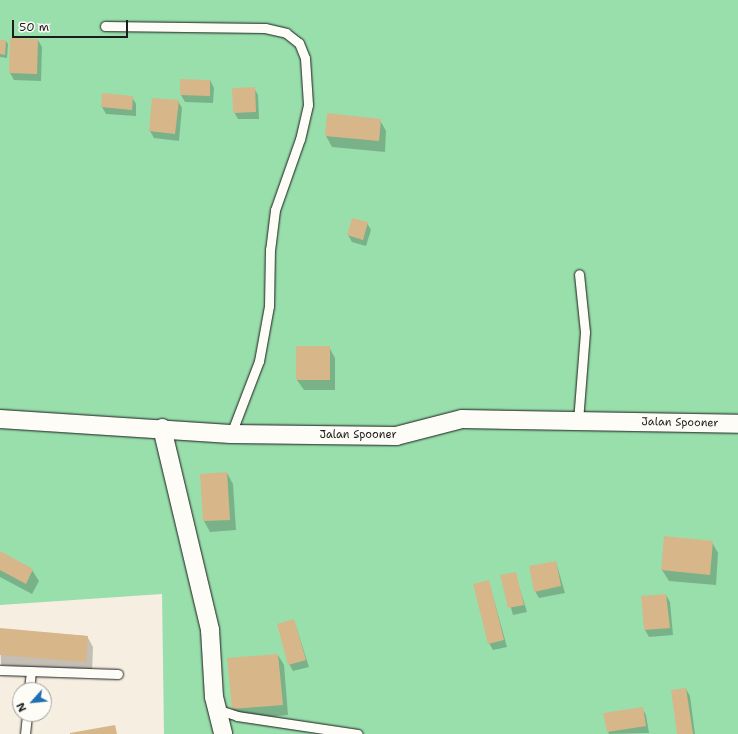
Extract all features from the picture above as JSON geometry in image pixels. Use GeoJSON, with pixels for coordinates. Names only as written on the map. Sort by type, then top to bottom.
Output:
{"type":"FeatureCollection","features":[{"type":"Feature","properties":{"kind":"street","name":"Jalan Spooner"},"geometry":{"type":"LineString","coordinates":[[0,419],[162,428],[231,434],[396,436],[462,419],[738,424]]}},
{"type":"Feature","properties":{"kind":"street"},"geometry":{"type":"LineString","coordinates":[[162,428],[210,630],[216,709],[223,734]]}},
{"type":"Feature","properties":{"kind":"lane"},"geometry":{"type":"LineString","coordinates":[[105,26],[265,28],[286,33],[299,43],[305,58],[308,105],[300,139],[275,210],[270,249],[269,306],[259,361],[231,434]]}},
{"type":"Feature","properties":{"kind":"lane"},"geometry":{"type":"LineString","coordinates":[[578,421],[585,332],[579,274]]}},
{"type":"Feature","properties":{"kind":"lane"},"geometry":{"type":"LineString","coordinates":[[0,670],[118,674]]}},
{"type":"Feature","properties":{"kind":"lane"},"geometry":{"type":"LineString","coordinates":[[30,682],[31,671]]}},
{"type":"Feature","properties":{"kind":"lane"},"geometry":{"type":"LineString","coordinates":[[216,709],[237,716],[358,734]]}},
{"type":"Feature","properties":{"kind":"lane"},"geometry":{"type":"LineString","coordinates":[[25,734],[26,722]]}},
{"type":"Feature","properties":{"kind":"green space"},"geometry":{"type":"Polygon","coordinates":[[[0,0],[738,0],[738,734],[164,734],[162,594],[0,605],[0,0]]]}},
{"type":"Feature","properties":{"kind":"building"},"geometry":{"type":"Polygon","coordinates":[[[10,38],[38,39],[37,74],[9,73],[10,38]]]}},
{"type":"Feature","properties":{"kind":"building"},"geometry":{"type":"Polygon","coordinates":[[[0,40],[6,40],[5,55],[0,54],[0,40]]]}},
{"type":"Feature","properties":{"kind":"building"},"geometry":{"type":"Polygon","coordinates":[[[180,79],[210,80],[210,96],[180,95],[180,79]]]}},
{"type":"Feature","properties":{"kind":"building"},"geometry":{"type":"Polygon","coordinates":[[[255,87],[256,112],[233,113],[232,88],[255,87]]]}},
{"type":"Feature","properties":{"kind":"building"},"geometry":{"type":"Polygon","coordinates":[[[102,93],[133,96],[132,110],[101,107],[102,93]]]}},
{"type":"Feature","properties":{"kind":"building"},"geometry":{"type":"Polygon","coordinates":[[[152,98],[179,100],[175,134],[149,131],[152,98]]]}},
{"type":"Feature","properties":{"kind":"building"},"geometry":{"type":"Polygon","coordinates":[[[327,113],[381,119],[379,141],[325,136],[327,113]]]}},
{"type":"Feature","properties":{"kind":"building"},"geometry":{"type":"Polygon","coordinates":[[[352,218],[368,222],[363,240],[347,235],[352,218]]]}},
{"type":"Feature","properties":{"kind":"building"},"geometry":{"type":"Polygon","coordinates":[[[296,346],[330,346],[330,380],[296,380],[296,346]]]}},
{"type":"Feature","properties":{"kind":"building"},"geometry":{"type":"Polygon","coordinates":[[[227,472],[230,520],[203,521],[200,474],[227,472]]]}},
{"type":"Feature","properties":{"kind":"building"},"geometry":{"type":"Polygon","coordinates":[[[664,536],[713,541],[710,575],[661,570],[664,536]]]}},
{"type":"Feature","properties":{"kind":"building"},"geometry":{"type":"Polygon","coordinates":[[[0,551],[33,569],[26,584],[0,570],[0,551]]]}},
{"type":"Feature","properties":{"kind":"building"},"geometry":{"type":"Polygon","coordinates":[[[556,561],[561,586],[534,592],[529,566],[556,561]]]}},
{"type":"Feature","properties":{"kind":"building"},"geometry":{"type":"Polygon","coordinates":[[[516,572],[524,605],[508,608],[500,575],[516,572]]]}},
{"type":"Feature","properties":{"kind":"building"},"geometry":{"type":"Polygon","coordinates":[[[489,580],[504,640],[488,644],[473,584],[489,580]]]}},
{"type":"Feature","properties":{"kind":"building"},"geometry":{"type":"Polygon","coordinates":[[[666,594],[670,628],[644,630],[641,596],[666,594]]]}},
{"type":"Feature","properties":{"kind":"building"},"geometry":{"type":"Polygon","coordinates":[[[294,619],[306,660],[288,665],[277,624],[294,619]]]}},
{"type":"Feature","properties":{"kind":"building"},"geometry":{"type":"Polygon","coordinates":[[[0,628],[88,636],[86,662],[0,655],[0,628]]]}},
{"type":"Feature","properties":{"kind":"building"},"geometry":{"type":"Polygon","coordinates":[[[278,654],[283,705],[232,709],[227,658],[278,654]]]}},
{"type":"Feature","properties":{"kind":"building"},"geometry":{"type":"Polygon","coordinates":[[[686,688],[693,734],[677,734],[671,690],[686,688]]]}},
{"type":"Feature","properties":{"kind":"building"},"geometry":{"type":"Polygon","coordinates":[[[643,707],[646,726],[607,732],[603,713],[643,707]]]}},
{"type":"Feature","properties":{"kind":"building"},"geometry":{"type":"Polygon","coordinates":[[[115,725],[117,734],[70,734],[70,733],[115,725]]]}}]}
